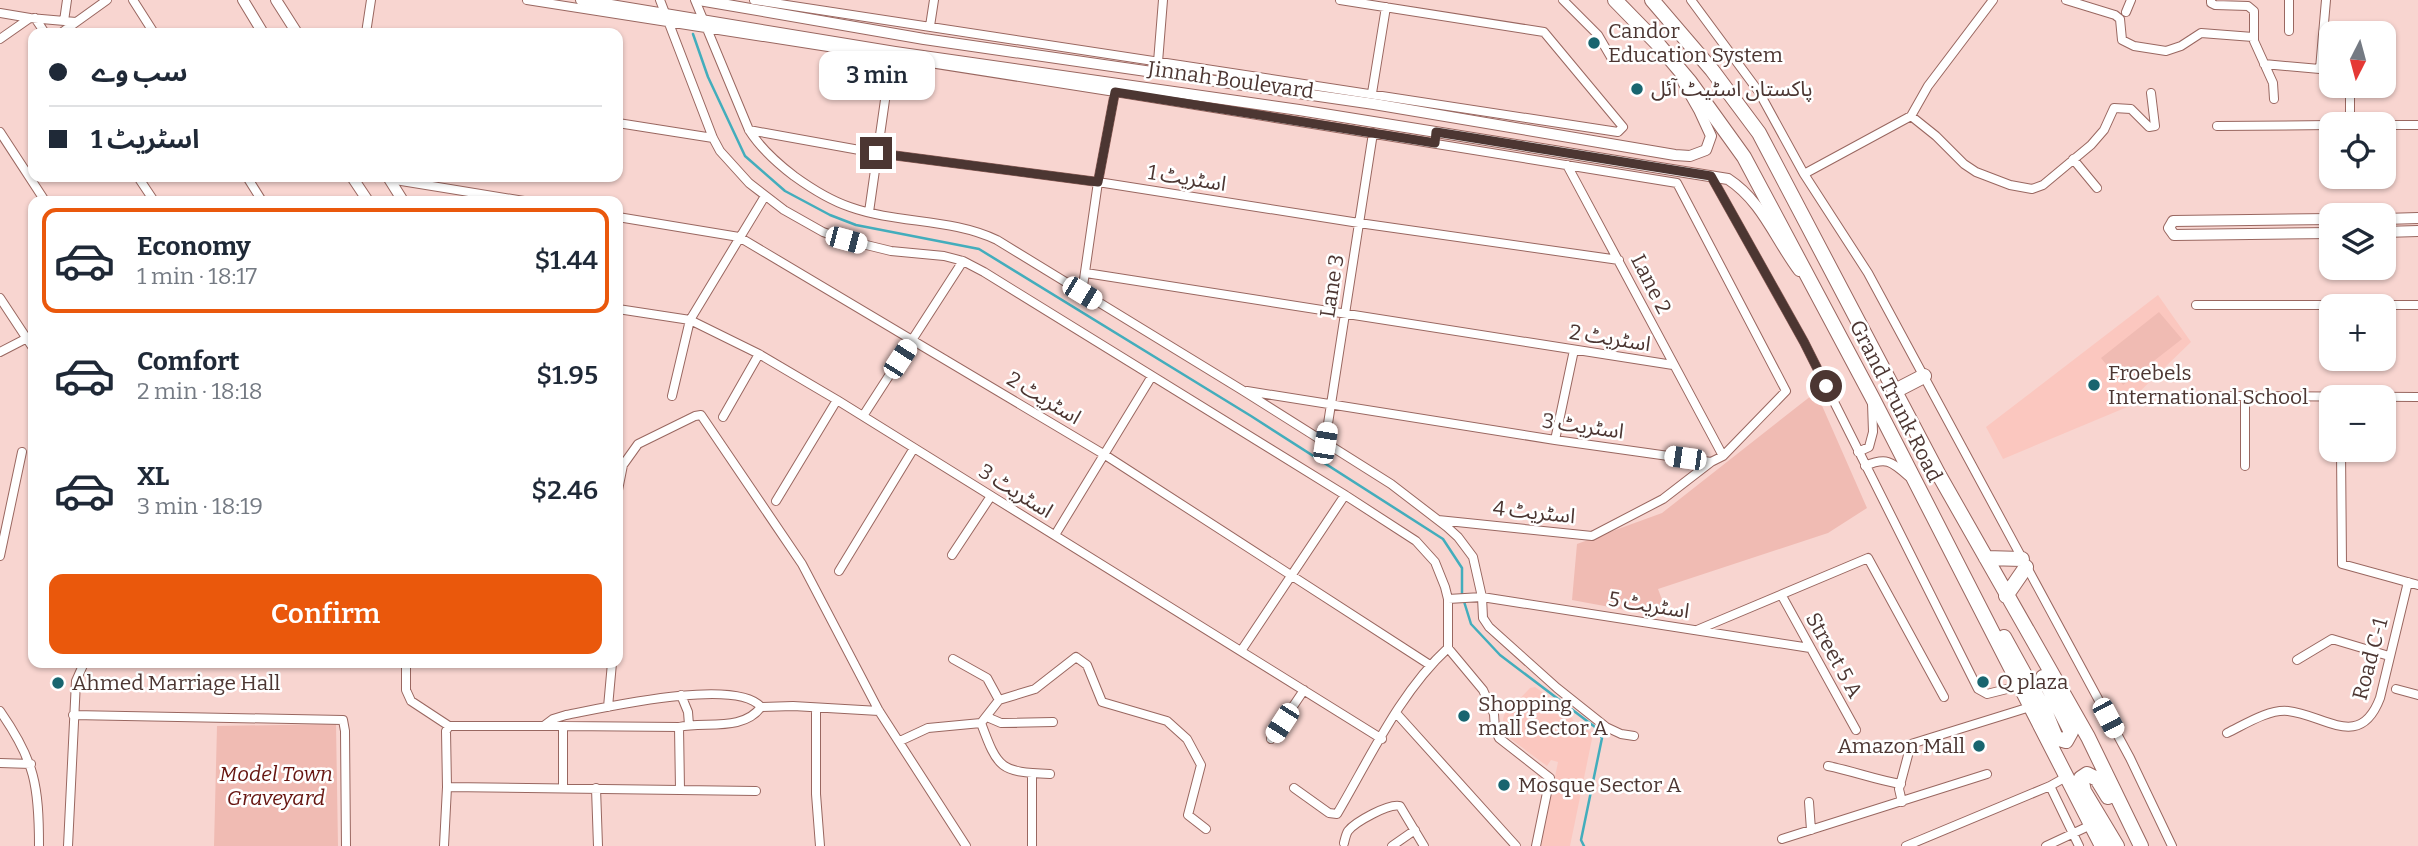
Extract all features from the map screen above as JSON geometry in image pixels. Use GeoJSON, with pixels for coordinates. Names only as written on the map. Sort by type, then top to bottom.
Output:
{"type":"FeatureCollection","features":[{"type":"Feature","properties":{"kind":"highway","name":"Grand Trunk Road"},"geometry":{"type":"LineString","coordinates":[[1615,0],[1690,82],[1744,158],[1872,397],[2102,846]]}},
{"type":"Feature","properties":{"kind":"highway","name":"Grand Trunk Road"},"geometry":{"type":"LineString","coordinates":[[1651,0],[1712,69],[1759,133],[2006,596],[2088,737],[2141,846]]}},
{"type":"Feature","properties":{"kind":"highway"},"geometry":{"type":"LineString","coordinates":[[1895,391],[1924,376]]}},
{"type":"Feature","properties":{"kind":"highway"},"geometry":{"type":"LineString","coordinates":[[1986,558],[2024,563],[2006,596]]}},
{"type":"Feature","properties":{"kind":"highway"},"geometry":{"type":"LineString","coordinates":[[1988,625],[2003,637],[2028,680],[2056,738],[2066,741],[2071,732],[2024,640],[2022,624]]}},
{"type":"Feature","properties":{"kind":"highway"},"geometry":{"type":"LineString","coordinates":[[2117,846],[2082,788],[2081,778],[2084,775],[2092,776],[2099,783],[2133,846]]}},
{"type":"Feature","properties":{"kind":"street"},"geometry":{"type":"LineString","coordinates":[[64,21],[67,0]]}},
{"type":"Feature","properties":{"kind":"street"},"geometry":{"type":"LineString","coordinates":[[68,28],[107,0]]}},
{"type":"Feature","properties":{"kind":"street"},"geometry":{"type":"LineString","coordinates":[[133,0],[151,28]]}},
{"type":"Feature","properties":{"kind":"street"},"geometry":{"type":"LineString","coordinates":[[243,0],[260,28]]}},
{"type":"Feature","properties":{"kind":"street"},"geometry":{"type":"LineString","coordinates":[[276,0],[294,28]]}},
{"type":"Feature","properties":{"kind":"street"},"geometry":{"type":"LineString","coordinates":[[367,28],[371,0]]}},
{"type":"Feature","properties":{"kind":"street"},"geometry":{"type":"LineString","coordinates":[[527,0],[666,18]]}},
{"type":"Feature","properties":{"kind":"street","name":"Jinnah Boulevard"},"geometry":{"type":"LineString","coordinates":[[581,0],[704,24],[994,69],[1300,110],[1436,138],[1728,179],[1744,190],[1757,204],[1792,262],[1817,296]]}},
{"type":"Feature","properties":{"kind":"street"},"geometry":{"type":"LineString","coordinates":[[660,0],[713,138],[737,172],[765,196],[804,222],[846,240],[891,251],[944,256],[963,261],[1345,495],[1416,541],[1428,553],[1435,562],[1451,599],[1448,648],[1430,665],[1397,713],[1337,814],[1333,815],[1294,788]]}},
{"type":"Feature","properties":{"kind":"street"},"geometry":{"type":"LineString","coordinates":[[697,0],[704,24],[749,130],[768,155],[829,199],[869,212],[985,234],[1391,484],[1458,537],[1473,557],[1477,597],[1483,618],[1497,635],[1606,727],[1634,736]]}},
{"type":"Feature","properties":{"kind":"street","name":"Jinnah Boulevard"},"geometry":{"type":"LineString","coordinates":[[697,0],[924,39],[1302,93],[1439,109],[1621,146],[1690,156],[1706,150],[1711,136],[1699,110],[1657,43]]}},
{"type":"Feature","properties":{"kind":"street"},"geometry":{"type":"LineString","coordinates":[[754,0],[1372,93],[1439,109],[1618,132],[1623,127],[1544,32],[1368,2],[1340,0]]}},
{"type":"Feature","properties":{"kind":"street"},"geometry":{"type":"LineString","coordinates":[[930,26],[934,0]]}},
{"type":"Feature","properties":{"kind":"street"},"geometry":{"type":"LineString","coordinates":[[1158,62],[1163,0]]}},
{"type":"Feature","properties":{"kind":"street"},"geometry":{"type":"LineString","coordinates":[[1563,0],[1598,35],[1612,59]]}},
{"type":"Feature","properties":{"kind":"street"},"geometry":{"type":"LineString","coordinates":[[1691,0],[1759,92],[1804,174],[1868,272],[2130,758],[2172,846]]}},
{"type":"Feature","properties":{"kind":"street"},"geometry":{"type":"LineString","coordinates":[[1804,174],[1911,116],[1928,86],[1993,0]]}},
{"type":"Feature","properties":{"kind":"street"},"geometry":{"type":"LineString","coordinates":[[2066,0],[2115,15],[2120,19],[2122,40],[2134,46],[2166,51],[2201,33],[2253,37]]}},
{"type":"Feature","properties":{"kind":"street"},"geometry":{"type":"LineString","coordinates":[[2126,12],[2131,0]]}},
{"type":"Feature","properties":{"kind":"street"},"geometry":{"type":"LineString","coordinates":[[2211,0],[2215,5],[2248,6],[2255,11],[2253,37],[2273,83],[2274,99]]}},
{"type":"Feature","properties":{"kind":"street"},"geometry":{"type":"LineString","coordinates":[[2289,0],[2289,31]]}},
{"type":"Feature","properties":{"kind":"street"},"geometry":{"type":"LineString","coordinates":[[2324,21],[2326,0]]}},
{"type":"Feature","properties":{"kind":"street"},"geometry":{"type":"LineString","coordinates":[[1372,93],[1386,7]]}},
{"type":"Feature","properties":{"kind":"street"},"geometry":{"type":"LineString","coordinates":[[0,13],[76,22]]}},
{"type":"Feature","properties":{"kind":"street"},"geometry":{"type":"LineString","coordinates":[[33,18],[41,28]]}},
{"type":"Feature","properties":{"kind":"street"},"geometry":{"type":"LineString","coordinates":[[0,39],[33,18]]}},
{"type":"Feature","properties":{"kind":"street"},"geometry":{"type":"LineString","coordinates":[[704,24],[891,58],[994,69],[1115,92],[1373,133],[1436,138],[1567,165]]}},
{"type":"Feature","properties":{"kind":"street"},"geometry":{"type":"LineString","coordinates":[[996,49],[998,37]]}},
{"type":"Feature","properties":{"kind":"street"},"geometry":{"type":"LineString","coordinates":[[869,212],[891,58]]}},
{"type":"Feature","properties":{"kind":"street"},"geometry":{"type":"LineString","coordinates":[[2264,65],[2319,69]]}},
{"type":"Feature","properties":{"kind":"street"},"geometry":{"type":"LineString","coordinates":[[1082,293],[1098,182],[1115,92]]}},
{"type":"Feature","properties":{"kind":"street"},"geometry":{"type":"LineString","coordinates":[[1300,110],[1302,93]]}},
{"type":"Feature","properties":{"kind":"street"},"geometry":{"type":"LineString","coordinates":[[1911,116],[1964,164],[1987,178],[2010,186],[2032,189],[2043,185],[2101,134],[2114,108],[2131,109],[2149,127],[2155,127],[2151,93]]}},
{"type":"Feature","properties":{"kind":"street"},"geometry":{"type":"LineString","coordinates":[[623,124],[713,138]]}},
{"type":"Feature","properties":{"kind":"street"},"geometry":{"type":"LineString","coordinates":[[2217,126],[2319,125]]}},
{"type":"Feature","properties":{"kind":"street"},"geometry":{"type":"LineString","coordinates":[[2396,125],[2418,125]]}},
{"type":"Feature","properties":{"kind":"street","name":"اسٹریٹ 1"},"geometry":{"type":"LineString","coordinates":[[749,130],[876,153],[1098,182],[1619,260]]}},
{"type":"Feature","properties":{"kind":"street"},"geometry":{"type":"LineString","coordinates":[[0,132],[28,175]]}},
{"type":"Feature","properties":{"kind":"street","name":"Lane 3"},"geometry":{"type":"LineString","coordinates":[[1325,443],[1373,133]]}},
{"type":"Feature","properties":{"kind":"street"},"geometry":{"type":"LineString","coordinates":[[1621,146],[1628,163]]}},
{"type":"Feature","properties":{"kind":"street"},"geometry":{"type":"LineString","coordinates":[[2073,159],[2097,188]]}},
{"type":"Feature","properties":{"kind":"street","name":"اسٹریٹ 4"},"geometry":{"type":"LineString","coordinates":[[1438,520],[1592,536],[1663,499],[1723,456],[1786,391],[1677,183],[1567,165]]}},
{"type":"Feature","properties":{"kind":"street","name":"Lane 2"},"geometry":{"type":"LineString","coordinates":[[1567,165],[1723,456]]}},
{"type":"Feature","properties":{"kind":"street"},"geometry":{"type":"LineString","coordinates":[[1711,176],[1804,342],[1978,690],[1996,694],[2019,686]]}},
{"type":"Feature","properties":{"kind":"street"},"geometry":{"type":"LineString","coordinates":[[412,182],[494,196]]}},
{"type":"Feature","properties":{"kind":"street"},"geometry":{"type":"LineString","coordinates":[[672,396],[690,320],[765,196]]}},
{"type":"Feature","properties":{"kind":"street","name":"اسٹریٹ 2"},"geometry":{"type":"LineString","coordinates":[[623,218],[739,237],[1105,455],[1430,665]]}},
{"type":"Feature","properties":{"kind":"street"},"geometry":{"type":"LineString","coordinates":[[2396,219],[2418,218]]}},
{"type":"Feature","properties":{"kind":"street"},"geometry":{"type":"LineString","coordinates":[[2319,219],[2173,221],[2169,228],[2174,235],[2319,233]]}},
{"type":"Feature","properties":{"kind":"street"},"geometry":{"type":"LineString","coordinates":[[2396,232],[2418,232]]}},
{"type":"Feature","properties":{"kind":"street"},"geometry":{"type":"LineString","coordinates":[[863,416],[963,261]]}},
{"type":"Feature","properties":{"kind":"street","name":"اسٹریٹ 2"},"geometry":{"type":"LineString","coordinates":[[1086,273],[1673,365]]}},
{"type":"Feature","properties":{"kind":"street"},"geometry":{"type":"LineString","coordinates":[[0,298],[28,334]]}},
{"type":"Feature","properties":{"kind":"street"},"geometry":{"type":"LineString","coordinates":[[2196,306],[2418,305]]}},
{"type":"Feature","properties":{"kind":"street","name":"اسٹریٹ 3"},"geometry":{"type":"LineString","coordinates":[[623,310],[690,320],[759,354],[1381,739]]}},
{"type":"Feature","properties":{"kind":"street"},"geometry":{"type":"LineString","coordinates":[[0,352],[28,338]]}},
{"type":"Feature","properties":{"kind":"street"},"geometry":{"type":"LineString","coordinates":[[1555,440],[1574,350]]}},
{"type":"Feature","properties":{"kind":"street"},"geometry":{"type":"LineString","coordinates":[[723,417],[759,354]]}},
{"type":"Feature","properties":{"kind":"street"},"geometry":{"type":"LineString","coordinates":[[1055,535],[1152,376]]}},
{"type":"Feature","properties":{"kind":"street","name":"اسٹریٹ 3"},"geometry":{"type":"LineString","coordinates":[[1242,390],[1712,462]]}},
{"type":"Feature","properties":{"kind":"street"},"geometry":{"type":"LineString","coordinates":[[2212,396],[2319,397]]}},
{"type":"Feature","properties":{"kind":"street"},"geometry":{"type":"LineString","coordinates":[[2245,396],[2245,466]]}},
{"type":"Feature","properties":{"kind":"street"},"geometry":{"type":"LineString","coordinates":[[1858,452],[1869,447],[1873,432],[1872,397]]}},
{"type":"Feature","properties":{"kind":"street"},"geometry":{"type":"LineString","coordinates":[[2396,397],[2418,397]]}},
{"type":"Feature","properties":{"kind":"street"},"geometry":{"type":"LineString","coordinates":[[776,501],[837,400]]}},
{"type":"Feature","properties":{"kind":"street"},"geometry":{"type":"LineString","coordinates":[[623,461],[638,444],[701,415],[802,564],[880,712],[965,846]]}},
{"type":"Feature","properties":{"kind":"street"},"geometry":{"type":"LineString","coordinates":[[839,571],[914,448]]}},
{"type":"Feature","properties":{"kind":"street"},"geometry":{"type":"LineString","coordinates":[[0,556],[22,452]]}},
{"type":"Feature","properties":{"kind":"street"},"geometry":{"type":"LineString","coordinates":[[1865,466],[1880,460],[1890,462],[1915,482]]}},
{"type":"Feature","properties":{"kind":"street"},"geometry":{"type":"LineString","coordinates":[[2341,462],[2342,564],[2418,585]]}},
{"type":"Feature","properties":{"kind":"street"},"geometry":{"type":"LineString","coordinates":[[1241,651],[1345,495]]}},
{"type":"Feature","properties":{"kind":"street"},"geometry":{"type":"LineString","coordinates":[[952,555],[992,496]]}},
{"type":"Feature","properties":{"kind":"street"},"geometry":{"type":"LineString","coordinates":[[1697,630],[1868,558],[1944,697]]}},
{"type":"Feature","properties":{"kind":"street","name":"Road C-1"},"geometry":{"type":"LineString","coordinates":[[2227,733],[2276,712],[2288,711],[2350,727],[2365,723],[2374,713],[2380,698],[2408,582]]}},
{"type":"Feature","properties":{"kind":"street","name":"Street 5 A"},"geometry":{"type":"LineString","coordinates":[[1782,596],[1856,730]]}},
{"type":"Feature","properties":{"kind":"street","name":"اسٹریٹ 5"},"geometry":{"type":"LineString","coordinates":[[1451,599],[1477,597],[1811,648]]}},
{"type":"Feature","properties":{"kind":"street"},"geometry":{"type":"LineString","coordinates":[[2297,660],[2332,639],[2389,656]]}},
{"type":"Feature","properties":{"kind":"street"},"geometry":{"type":"LineString","coordinates":[[1448,648],[1483,690],[1494,714],[1495,730],[1499,738],[1550,778],[1536,846]]}},
{"type":"Feature","properties":{"kind":"street"},"geometry":{"type":"LineString","coordinates":[[984,720],[999,700],[1035,689],[1076,657],[1087,665],[1102,702],[1167,721],[1187,738],[1201,765],[1188,815],[1206,829]]}},
{"type":"Feature","properties":{"kind":"street"},"geometry":{"type":"LineString","coordinates":[[953,659],[986,678],[999,700]]}},
{"type":"Feature","properties":{"kind":"street"},"geometry":{"type":"LineString","coordinates":[[68,846],[73,715],[76,681],[82,668]]}},
{"type":"Feature","properties":{"kind":"street"},"geometry":{"type":"LineString","coordinates":[[406,668],[406,690],[411,701],[449,726],[713,725],[737,722],[756,714],[761,708]]}},
{"type":"Feature","properties":{"kind":"street"},"geometry":{"type":"LineString","coordinates":[[608,707],[612,668]]}},
{"type":"Feature","properties":{"kind":"street"},"geometry":{"type":"LineString","coordinates":[[2396,689],[2418,695]]}},
{"type":"Feature","properties":{"kind":"street"},"geometry":{"type":"LineString","coordinates":[[1271,739],[1304,690]]}},
{"type":"Feature","properties":{"kind":"street"},"geometry":{"type":"LineString","coordinates":[[545,725],[566,715],[681,695],[741,696],[756,702],[761,708]]}},
{"type":"Feature","properties":{"kind":"street"},"geometry":{"type":"LineString","coordinates":[[680,789],[687,705],[681,695]]}},
{"type":"Feature","properties":{"kind":"street"},"geometry":{"type":"LineString","coordinates":[[1902,802],[1899,789],[1910,747],[1915,742],[2030,706]]}},
{"type":"Feature","properties":{"kind":"street"},"geometry":{"type":"LineString","coordinates":[[761,708],[880,712]]}},
{"type":"Feature","properties":{"kind":"street"},"geometry":{"type":"LineString","coordinates":[[816,708],[816,794],[820,846]]}},
{"type":"Feature","properties":{"kind":"street"},"geometry":{"type":"LineString","coordinates":[[0,711],[17,735],[38,790],[39,846]]}},
{"type":"Feature","properties":{"kind":"street"},"geometry":{"type":"LineString","coordinates":[[1397,713],[1516,846]]}},
{"type":"Feature","properties":{"kind":"street"},"geometry":{"type":"LineString","coordinates":[[73,715],[343,720],[346,846]]}},
{"type":"Feature","properties":{"kind":"street"},"geometry":{"type":"LineString","coordinates":[[900,741],[928,727],[984,720],[1001,723],[1053,722]]}},
{"type":"Feature","properties":{"kind":"street"},"geometry":{"type":"LineString","coordinates":[[984,720],[998,762],[1014,771],[1050,774]]}},
{"type":"Feature","properties":{"kind":"street"},"geometry":{"type":"LineString","coordinates":[[444,846],[446,731],[449,726]]}},
{"type":"Feature","properties":{"kind":"street"},"geometry":{"type":"LineString","coordinates":[[563,726],[563,788]]}},
{"type":"Feature","properties":{"kind":"street"},"geometry":{"type":"LineString","coordinates":[[0,763],[30,764]]}},
{"type":"Feature","properties":{"kind":"street"},"geometry":{"type":"LineString","coordinates":[[1828,766],[1901,785]]}},
{"type":"Feature","properties":{"kind":"street"},"geometry":{"type":"LineString","coordinates":[[1032,773],[1032,846]]}},
{"type":"Feature","properties":{"kind":"street"},"geometry":{"type":"LineString","coordinates":[[1782,839],[1987,774]]}},
{"type":"Feature","properties":{"kind":"street"},"geometry":{"type":"LineString","coordinates":[[1906,846],[2066,777]]}},
{"type":"Feature","properties":{"kind":"street"},"geometry":{"type":"LineString","coordinates":[[2050,786],[2079,846]]}},
{"type":"Feature","properties":{"kind":"street"},"geometry":{"type":"LineString","coordinates":[[447,787],[756,791]]}},
{"type":"Feature","properties":{"kind":"street"},"geometry":{"type":"LineString","coordinates":[[596,788],[598,846]]}},
{"type":"Feature","properties":{"kind":"street"},"geometry":{"type":"LineString","coordinates":[[1809,802],[1811,830]]}},
{"type":"Feature","properties":{"kind":"street"},"geometry":{"type":"LineString","coordinates":[[1344,843],[1348,831],[1393,804],[1400,806],[1424,846]]}},
{"type":"Feature","properties":{"kind":"street"},"geometry":{"type":"LineString","coordinates":[[2046,846],[2091,825]]}},
{"type":"Feature","properties":{"kind":"street"},"geometry":{"type":"LineString","coordinates":[[1392,846],[1415,830]]}},
{"type":"Feature","properties":{"kind":"shaded area","name":"Froebels International School"},"geometry":{"type":"Polygon","coordinates":[[[2158,295],[2191,342],[2132,399],[2132,405],[2003,459],[1986,427],[2158,295]]]}},
{"type":"Feature","properties":{"kind":"shaded area"},"geometry":{"type":"Polygon","coordinates":[[[1535,687],[1569,711],[1573,720],[1593,734],[1570,846],[1541,846],[1558,762],[1551,760],[1547,766],[1504,734],[1502,725],[1504,715],[1530,688],[1535,687]]]}},
{"type":"Feature","properties":{"kind":"green space"},"geometry":{"type":"Polygon","coordinates":[[[2159,312],[2182,339],[2123,385],[2101,358],[2159,312]]]}},
{"type":"Feature","properties":{"kind":"green space"},"geometry":{"type":"Polygon","coordinates":[[[1816,392],[1867,508],[1828,533],[1658,589],[1669,618],[1572,600],[1577,544],[1662,513],[1816,392]]]}},
{"type":"Feature","properties":{"kind":"green space","name":"Model Town Graveyard"},"geometry":{"type":"Polygon","coordinates":[[[336,724],[338,846],[214,846],[217,726],[336,724]]]}},
{"type":"Feature","properties":{"kind":"waterway"},"geometry":{"type":"LineString","coordinates":[[693,34],[708,77],[745,156],[785,191],[830,215],[856,225],[979,249],[1251,416],[1443,539],[1462,568],[1462,595],[1471,624],[1500,655],[1595,727],[1602,738],[1581,840],[1584,846]]}},
{"type":"Feature","properties":{"kind":"place","name":"Candor Education System"},"geometry":{"type":"Point","coordinates":[1594,43]}},
{"type":"Feature","properties":{"kind":"place","name":"پاکستان اسٹیٹ آئل"},"geometry":{"type":"Point","coordinates":[1637,89]}},
{"type":"Feature","properties":{"kind":"place","name":"Froebels International School"},"geometry":{"type":"Point","coordinates":[2094,385]}},
{"type":"Feature","properties":{"kind":"place","name":"Q plaza"},"geometry":{"type":"Point","coordinates":[1983,682]}},
{"type":"Feature","properties":{"kind":"place","name":"Ahmed Marriage Hall"},"geometry":{"type":"Point","coordinates":[58,683]}},
{"type":"Feature","properties":{"kind":"place","name":"Shopping mall Sector A"},"geometry":{"type":"Point","coordinates":[1464,716]}},
{"type":"Feature","properties":{"kind":"place","name":"Amazon Mall"},"geometry":{"type":"Point","coordinates":[1979,746]}},
{"type":"Feature","properties":{"kind":"place","name":"Mosque Sector A"},"geometry":{"type":"Point","coordinates":[1504,785]}},
{"type":"Feature","properties":{"kind":"route"},"geometry":{"type":"LineString","coordinates":[[876,153],[1098,182],[1115,92],[1435,143],[1436,132],[1704,174],[1711,176],[1826,386]]}}]}
